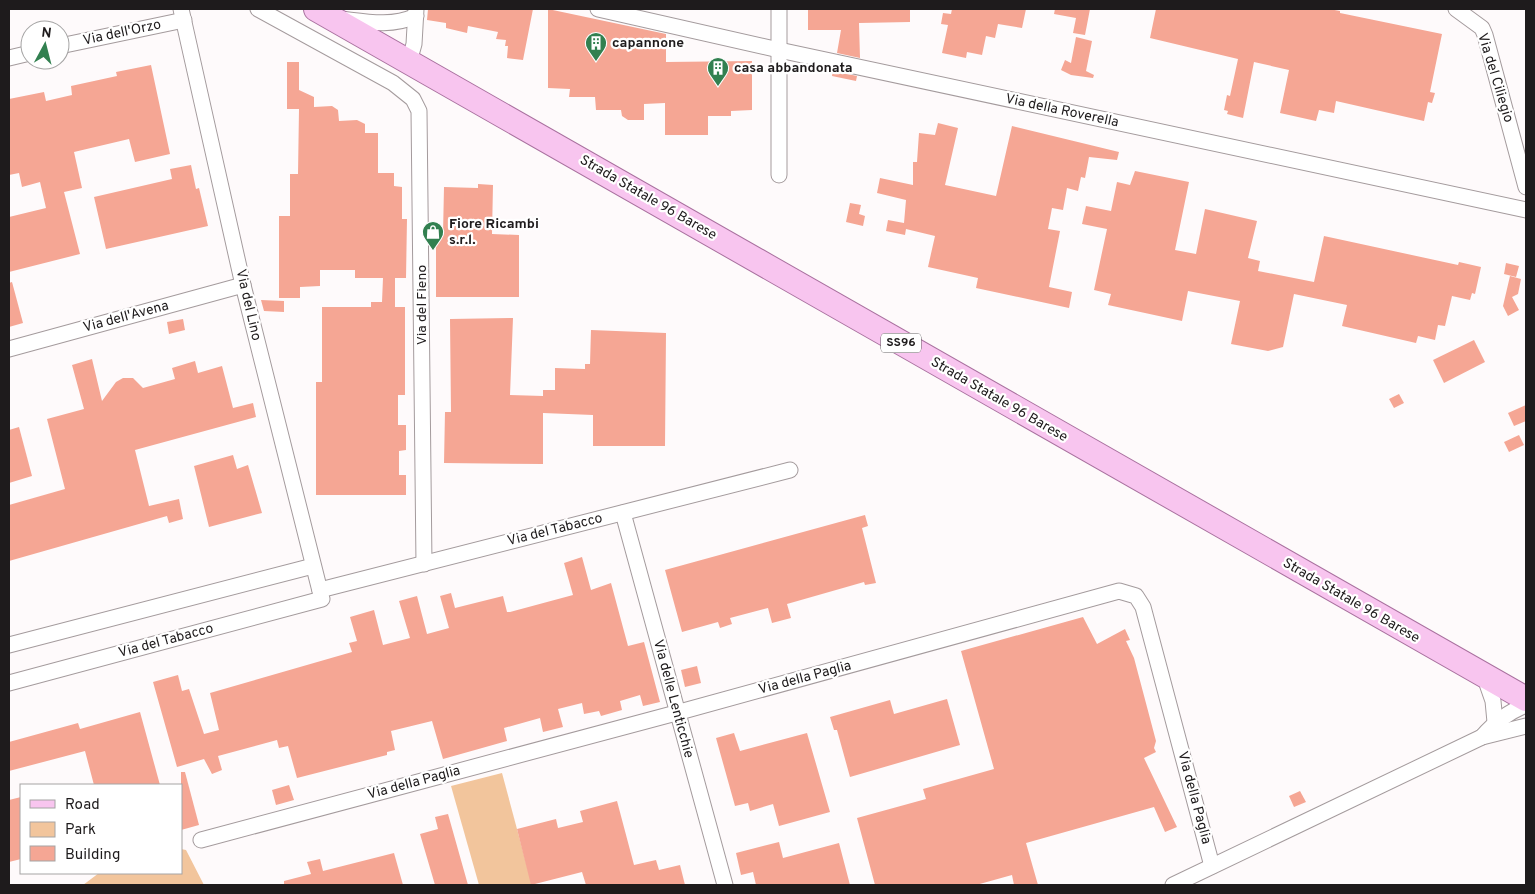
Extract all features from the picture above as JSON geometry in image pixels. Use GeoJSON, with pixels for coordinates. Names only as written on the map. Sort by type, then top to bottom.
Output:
{"type":"FeatureCollection","features":[{"type":"Feature","properties":{"kind":"main road","name":"Strada Statale 96 Barese"},"geometry":{"type":"LineString","coordinates":[[324,13],[1526,699]]}},
{"type":"Feature","properties":{"kind":"street","name":"Via del Fieno"},"geometry":{"type":"LineString","coordinates":[[258,9],[345,56],[406,92],[417,105],[420,116],[424,564]]}},
{"type":"Feature","properties":{"kind":"street","name":"Via della Roverella"},"geometry":{"type":"LineString","coordinates":[[598,9],[779,50],[1526,210]]}},
{"type":"Feature","properties":{"kind":"street"},"geometry":{"type":"LineString","coordinates":[[779,9],[779,176]]}},
{"type":"Feature","properties":{"kind":"street","name":"Via del Ciliegio"},"geometry":{"type":"LineString","coordinates":[[1456,9],[1482,28],[1485,35],[1526,187]]}},
{"type":"Feature","properties":{"kind":"street"},"geometry":{"type":"LineString","coordinates":[[324,13],[373,23],[401,22],[416,13]]}},
{"type":"Feature","properties":{"kind":"street"},"geometry":{"type":"LineString","coordinates":[[401,22],[392,38],[399,56],[414,44],[416,13]]}},
{"type":"Feature","properties":{"kind":"street","name":"Via dell'Orzo"},"geometry":{"type":"LineString","coordinates":[[70,43],[182,14]]}},
{"type":"Feature","properties":{"kind":"street","name":"Via del Lino"},"geometry":{"type":"LineString","coordinates":[[182,14],[243,285],[321,595]]}},
{"type":"Feature","properties":{"kind":"street"},"geometry":{"type":"LineString","coordinates":[[345,56],[362,35]]}},
{"type":"Feature","properties":{"kind":"street","name":"Via dell'Avena"},"geometry":{"type":"LineString","coordinates":[[9,349],[243,285]]}},
{"type":"Feature","properties":{"kind":"street","name":"Via del Tabacco"},"geometry":{"type":"LineString","coordinates":[[9,683],[424,564],[790,470]]}},
{"type":"Feature","properties":{"kind":"street","name":"Via delle Lenticchie"},"geometry":{"type":"LineString","coordinates":[[623,513],[676,713],[725,885]]}},
{"type":"Feature","properties":{"kind":"street"},"geometry":{"type":"LineString","coordinates":[[9,645],[313,566]]}},
{"type":"Feature","properties":{"kind":"street","name":"Via della Paglia"},"geometry":{"type":"LineString","coordinates":[[201,840],[676,713],[1119,591],[1128,592],[1136,596],[1143,607],[1212,866]]}},
{"type":"Feature","properties":{"kind":"street"},"geometry":{"type":"LineString","coordinates":[[1495,722],[1494,701],[1506,686]]}},
{"type":"Feature","properties":{"kind":"street"},"geometry":{"type":"LineString","coordinates":[[1482,737],[1495,722],[1513,710],[1526,705]]}},
{"type":"Feature","properties":{"kind":"street"},"geometry":{"type":"LineString","coordinates":[[1173,885],[1482,737],[1525,724]]}},
{"type":"Feature","properties":{"kind":"green space"},"geometry":{"type":"Polygon","coordinates":[[[502,773],[532,885],[479,885],[451,786],[502,773]]]}},
{"type":"Feature","properties":{"kind":"green space"},"geometry":{"type":"Polygon","coordinates":[[[182,849],[186,850],[204,885],[83,885],[98,874],[182,874],[182,849]]]}},
{"type":"Feature","properties":{"kind":"building"},"geometry":{"type":"Polygon","coordinates":[[[428,9],[533,9],[523,60],[507,58],[508,46],[505,46],[506,40],[496,39],[498,32],[468,26],[467,33],[446,28],[446,23],[427,20],[428,9]]]}},
{"type":"Feature","properties":{"kind":"building"},"geometry":{"type":"Polygon","coordinates":[[[548,9],[666,34],[666,62],[752,61],[752,110],[731,111],[731,116],[708,116],[708,135],[665,135],[665,103],[644,104],[644,120],[628,120],[622,116],[621,110],[596,110],[595,97],[569,97],[570,89],[548,88],[548,9]]]}},
{"type":"Feature","properties":{"kind":"building"},"geometry":{"type":"Polygon","coordinates":[[[808,9],[910,9],[910,22],[859,23],[860,58],[837,53],[841,30],[808,30],[808,9]]]}},
{"type":"Feature","properties":{"kind":"building"},"geometry":{"type":"Polygon","coordinates":[[[952,9],[1026,9],[1022,28],[998,24],[995,38],[986,36],[982,55],[967,52],[966,58],[942,53],[948,25],[941,24],[943,13],[951,14],[952,9]]]}},
{"type":"Feature","properties":{"kind":"building"},"geometry":{"type":"Polygon","coordinates":[[[1055,9],[1090,9],[1085,35],[1073,33],[1076,18],[1054,14],[1055,9]]]}},
{"type":"Feature","properties":{"kind":"building"},"geometry":{"type":"Polygon","coordinates":[[[1156,9],[1329,9],[1340,11],[1340,13],[1442,34],[1430,92],[1435,93],[1432,103],[1428,102],[1424,121],[1336,101],[1334,113],[1319,110],[1316,121],[1280,113],[1289,70],[1254,62],[1243,118],[1227,114],[1228,111],[1224,110],[1227,95],[1230,96],[1238,59],[1150,38],[1156,9]]]}},
{"type":"Feature","properties":{"kind":"building"},"geometry":{"type":"Polygon","coordinates":[[[1076,37],[1092,41],[1086,71],[1094,75],[1093,78],[1071,75],[1061,70],[1065,60],[1071,63],[1076,37]]]}},
{"type":"Feature","properties":{"kind":"building"},"geometry":{"type":"Polygon","coordinates":[[[287,62],[299,62],[299,90],[314,97],[314,107],[332,106],[338,110],[339,121],[357,120],[365,124],[365,133],[378,133],[378,173],[394,173],[394,186],[402,187],[402,219],[407,219],[406,278],[395,278],[395,307],[405,307],[405,395],[398,395],[398,425],[406,425],[406,450],[399,451],[399,475],[406,475],[406,495],[316,495],[316,382],[322,382],[322,307],[371,307],[371,302],[382,302],[383,278],[355,278],[355,270],[320,270],[320,286],[300,287],[300,298],[279,298],[279,216],[290,216],[290,174],[298,174],[299,109],[287,109],[287,62]]]}},
{"type":"Feature","properties":{"kind":"building"},"geometry":{"type":"Polygon","coordinates":[[[151,65],[170,154],[135,162],[129,139],[74,152],[82,188],[64,192],[80,254],[9,272],[9,217],[46,208],[40,182],[22,187],[19,173],[9,175],[9,99],[44,92],[46,101],[72,95],[71,86],[117,76],[116,72],[151,65]]]}},
{"type":"Feature","properties":{"kind":"building"},"geometry":{"type":"Polygon","coordinates":[[[833,71],[857,76],[856,81],[832,76],[833,71]]]}},
{"type":"Feature","properties":{"kind":"building"},"geometry":{"type":"Polygon","coordinates":[[[938,123],[958,128],[945,185],[996,196],[1012,126],[1119,152],[1117,160],[1089,157],[1085,178],[1081,177],[1078,191],[1067,188],[1063,210],[1052,208],[1048,229],[1060,231],[1049,287],[1072,292],[1069,308],[976,288],[978,278],[928,267],[935,236],[906,229],[905,235],[886,231],[888,220],[904,223],[906,200],[877,193],[880,178],[913,185],[913,162],[917,162],[919,133],[935,135],[938,123]]]}},
{"type":"Feature","properties":{"kind":"building"},"geometry":{"type":"Polygon","coordinates":[[[191,165],[196,189],[199,188],[208,226],[106,249],[94,197],[172,179],[170,169],[191,165]]]}},
{"type":"Feature","properties":{"kind":"building"},"geometry":{"type":"Polygon","coordinates":[[[1135,171],[1189,182],[1175,250],[1196,254],[1205,209],[1257,221],[1248,258],[1260,261],[1258,271],[1314,282],[1324,236],[1458,265],[1459,262],[1481,267],[1475,294],[1472,293],[1470,300],[1452,296],[1445,326],[1438,325],[1435,340],[1418,336],[1416,343],[1342,326],[1347,305],[1294,294],[1283,347],[1268,351],[1231,344],[1240,301],[1188,291],[1182,321],[1108,305],[1111,294],[1094,290],[1107,229],[1082,224],[1086,206],[1111,211],[1117,182],[1130,185],[1135,171]]]}},
{"type":"Feature","properties":{"kind":"building"},"geometry":{"type":"Polygon","coordinates":[[[478,184],[493,185],[492,234],[519,235],[519,297],[436,297],[436,234],[443,234],[444,187],[478,188],[478,184]]]}},
{"type":"Feature","properties":{"kind":"building"},"geometry":{"type":"Polygon","coordinates":[[[850,203],[861,205],[859,214],[865,216],[863,226],[846,222],[850,203]]]}},
{"type":"Feature","properties":{"kind":"building"},"geometry":{"type":"Polygon","coordinates":[[[1506,263],[1519,266],[1516,277],[1504,274],[1506,263]]]}},
{"type":"Feature","properties":{"kind":"building"},"geometry":{"type":"Polygon","coordinates":[[[1510,276],[1521,279],[1518,294],[1512,297],[1519,310],[1508,316],[1503,306],[1510,276]]]}},
{"type":"Feature","properties":{"kind":"building"},"geometry":{"type":"Polygon","coordinates":[[[12,282],[23,323],[9,327],[9,283],[12,282]]]}},
{"type":"Feature","properties":{"kind":"building"},"geometry":{"type":"Polygon","coordinates":[[[261,300],[284,301],[284,312],[264,311],[261,300]]]}},
{"type":"Feature","properties":{"kind":"building"},"geometry":{"type":"Polygon","coordinates":[[[513,318],[510,395],[543,396],[543,390],[555,390],[555,368],[585,369],[585,364],[590,364],[591,330],[666,333],[665,446],[593,446],[593,415],[543,413],[543,464],[444,463],[445,412],[451,412],[450,319],[513,318]]]}},
{"type":"Feature","properties":{"kind":"building"},"geometry":{"type":"Polygon","coordinates":[[[183,319],[185,330],[169,334],[167,322],[183,319]]]}},
{"type":"Feature","properties":{"kind":"building"},"geometry":{"type":"Polygon","coordinates":[[[1474,340],[1485,362],[1444,383],[1433,360],[1474,340]]]}},
{"type":"Feature","properties":{"kind":"building"},"geometry":{"type":"Polygon","coordinates":[[[92,359],[102,401],[116,382],[123,378],[133,378],[143,388],[175,379],[172,368],[195,361],[198,373],[222,366],[233,408],[253,403],[256,417],[135,450],[149,506],[179,499],[183,519],[169,523],[167,516],[9,561],[9,505],[65,489],[47,419],[84,409],[72,365],[92,359]]]}},
{"type":"Feature","properties":{"kind":"building"},"geometry":{"type":"Polygon","coordinates":[[[1399,394],[1404,403],[1394,408],[1389,399],[1399,394]]]}},
{"type":"Feature","properties":{"kind":"building"},"geometry":{"type":"Polygon","coordinates":[[[1526,405],[1526,421],[1514,426],[1508,413],[1526,405]]]}},
{"type":"Feature","properties":{"kind":"building"},"geometry":{"type":"Polygon","coordinates":[[[19,427],[32,476],[9,483],[9,430],[19,427]]]}},
{"type":"Feature","properties":{"kind":"building"},"geometry":{"type":"Polygon","coordinates":[[[1519,435],[1524,445],[1509,452],[1504,442],[1519,435]]]}},
{"type":"Feature","properties":{"kind":"building"},"geometry":{"type":"Polygon","coordinates":[[[233,455],[237,469],[248,465],[262,513],[209,527],[194,466],[233,455]]]}},
{"type":"Feature","properties":{"kind":"building"},"geometry":{"type":"Polygon","coordinates":[[[865,515],[868,526],[862,528],[876,583],[865,585],[864,582],[787,604],[791,618],[772,623],[768,608],[730,618],[732,624],[720,628],[718,622],[682,632],[665,570],[865,515]]]}},
{"type":"Feature","properties":{"kind":"building"},"geometry":{"type":"Polygon","coordinates":[[[582,557],[591,590],[611,583],[628,646],[644,642],[660,702],[643,706],[640,695],[620,701],[622,710],[601,716],[599,711],[584,714],[582,703],[558,709],[563,727],[543,732],[540,718],[504,728],[507,741],[443,759],[432,721],[391,731],[395,750],[387,752],[387,755],[297,778],[288,746],[279,748],[277,740],[218,756],[222,770],[212,774],[204,759],[177,767],[153,682],[178,675],[182,691],[189,689],[204,734],[219,730],[210,693],[352,652],[349,643],[357,641],[350,617],[374,610],[383,645],[410,638],[399,601],[417,596],[427,634],[449,628],[440,596],[451,593],[455,608],[503,596],[507,612],[573,595],[564,563],[582,557]]]}},
{"type":"Feature","properties":{"kind":"building"},"geometry":{"type":"Polygon","coordinates":[[[1083,617],[1097,644],[1125,629],[1130,640],[1126,641],[1134,658],[1156,741],[1154,748],[1156,752],[1144,758],[1177,827],[1165,832],[1154,807],[1026,843],[1038,885],[1014,885],[1012,875],[976,885],[875,885],[857,818],[926,799],[923,789],[994,769],[961,651],[1083,617]]]}},
{"type":"Feature","properties":{"kind":"building"},"geometry":{"type":"Polygon","coordinates":[[[697,666],[701,683],[685,687],[681,670],[697,666]]]}},
{"type":"Feature","properties":{"kind":"building"},"geometry":{"type":"Polygon","coordinates":[[[947,699],[960,745],[850,777],[837,730],[834,730],[830,717],[890,700],[894,714],[947,699]]]}},
{"type":"Feature","properties":{"kind":"building"},"geometry":{"type":"Polygon","coordinates":[[[140,712],[160,784],[94,784],[85,751],[9,771],[9,742],[78,723],[80,729],[140,712]]]}},
{"type":"Feature","properties":{"kind":"building"},"geometry":{"type":"Polygon","coordinates":[[[734,733],[740,751],[807,733],[830,812],[779,826],[773,804],[750,811],[748,803],[735,806],[716,738],[734,733]]]}},
{"type":"Feature","properties":{"kind":"building"},"geometry":{"type":"Polygon","coordinates":[[[181,772],[185,772],[199,825],[182,830],[182,784],[181,772]]]}},
{"type":"Feature","properties":{"kind":"building"},"geometry":{"type":"Polygon","coordinates":[[[289,785],[294,800],[276,805],[272,790],[289,785]]]}},
{"type":"Feature","properties":{"kind":"building"},"geometry":{"type":"Polygon","coordinates":[[[1300,791],[1306,802],[1294,807],[1289,796],[1300,791]]]}},
{"type":"Feature","properties":{"kind":"building"},"geometry":{"type":"Polygon","coordinates":[[[20,797],[20,859],[9,862],[9,800],[20,797]]]}},
{"type":"Feature","properties":{"kind":"building"},"geometry":{"type":"Polygon","coordinates":[[[617,801],[634,865],[656,860],[659,870],[680,865],[685,885],[586,885],[582,872],[531,885],[517,829],[556,819],[558,828],[583,822],[580,811],[617,801]]]}},
{"type":"Feature","properties":{"kind":"building"},"geometry":{"type":"Polygon","coordinates":[[[448,814],[468,885],[435,885],[420,834],[438,829],[435,817],[448,814]]]}},
{"type":"Feature","properties":{"kind":"building"},"geometry":{"type":"Polygon","coordinates":[[[779,842],[783,858],[839,843],[850,885],[756,885],[753,872],[741,875],[736,853],[779,842]]]}},
{"type":"Feature","properties":{"kind":"building"},"geometry":{"type":"Polygon","coordinates":[[[394,853],[403,885],[284,885],[284,881],[311,874],[307,862],[320,859],[323,871],[394,853]]]}},
{"type":"Feature","properties":{"kind":"place","name":"capannone"},"geometry":{"type":"Point","coordinates":[596,62]}},
{"type":"Feature","properties":{"kind":"place","name":"casa abbandonata"},"geometry":{"type":"Point","coordinates":[718,87]}},
{"type":"Feature","properties":{"kind":"place","name":"Fiore Ricambi s.r.l."},"geometry":{"type":"Point","coordinates":[433,251]}}]}
